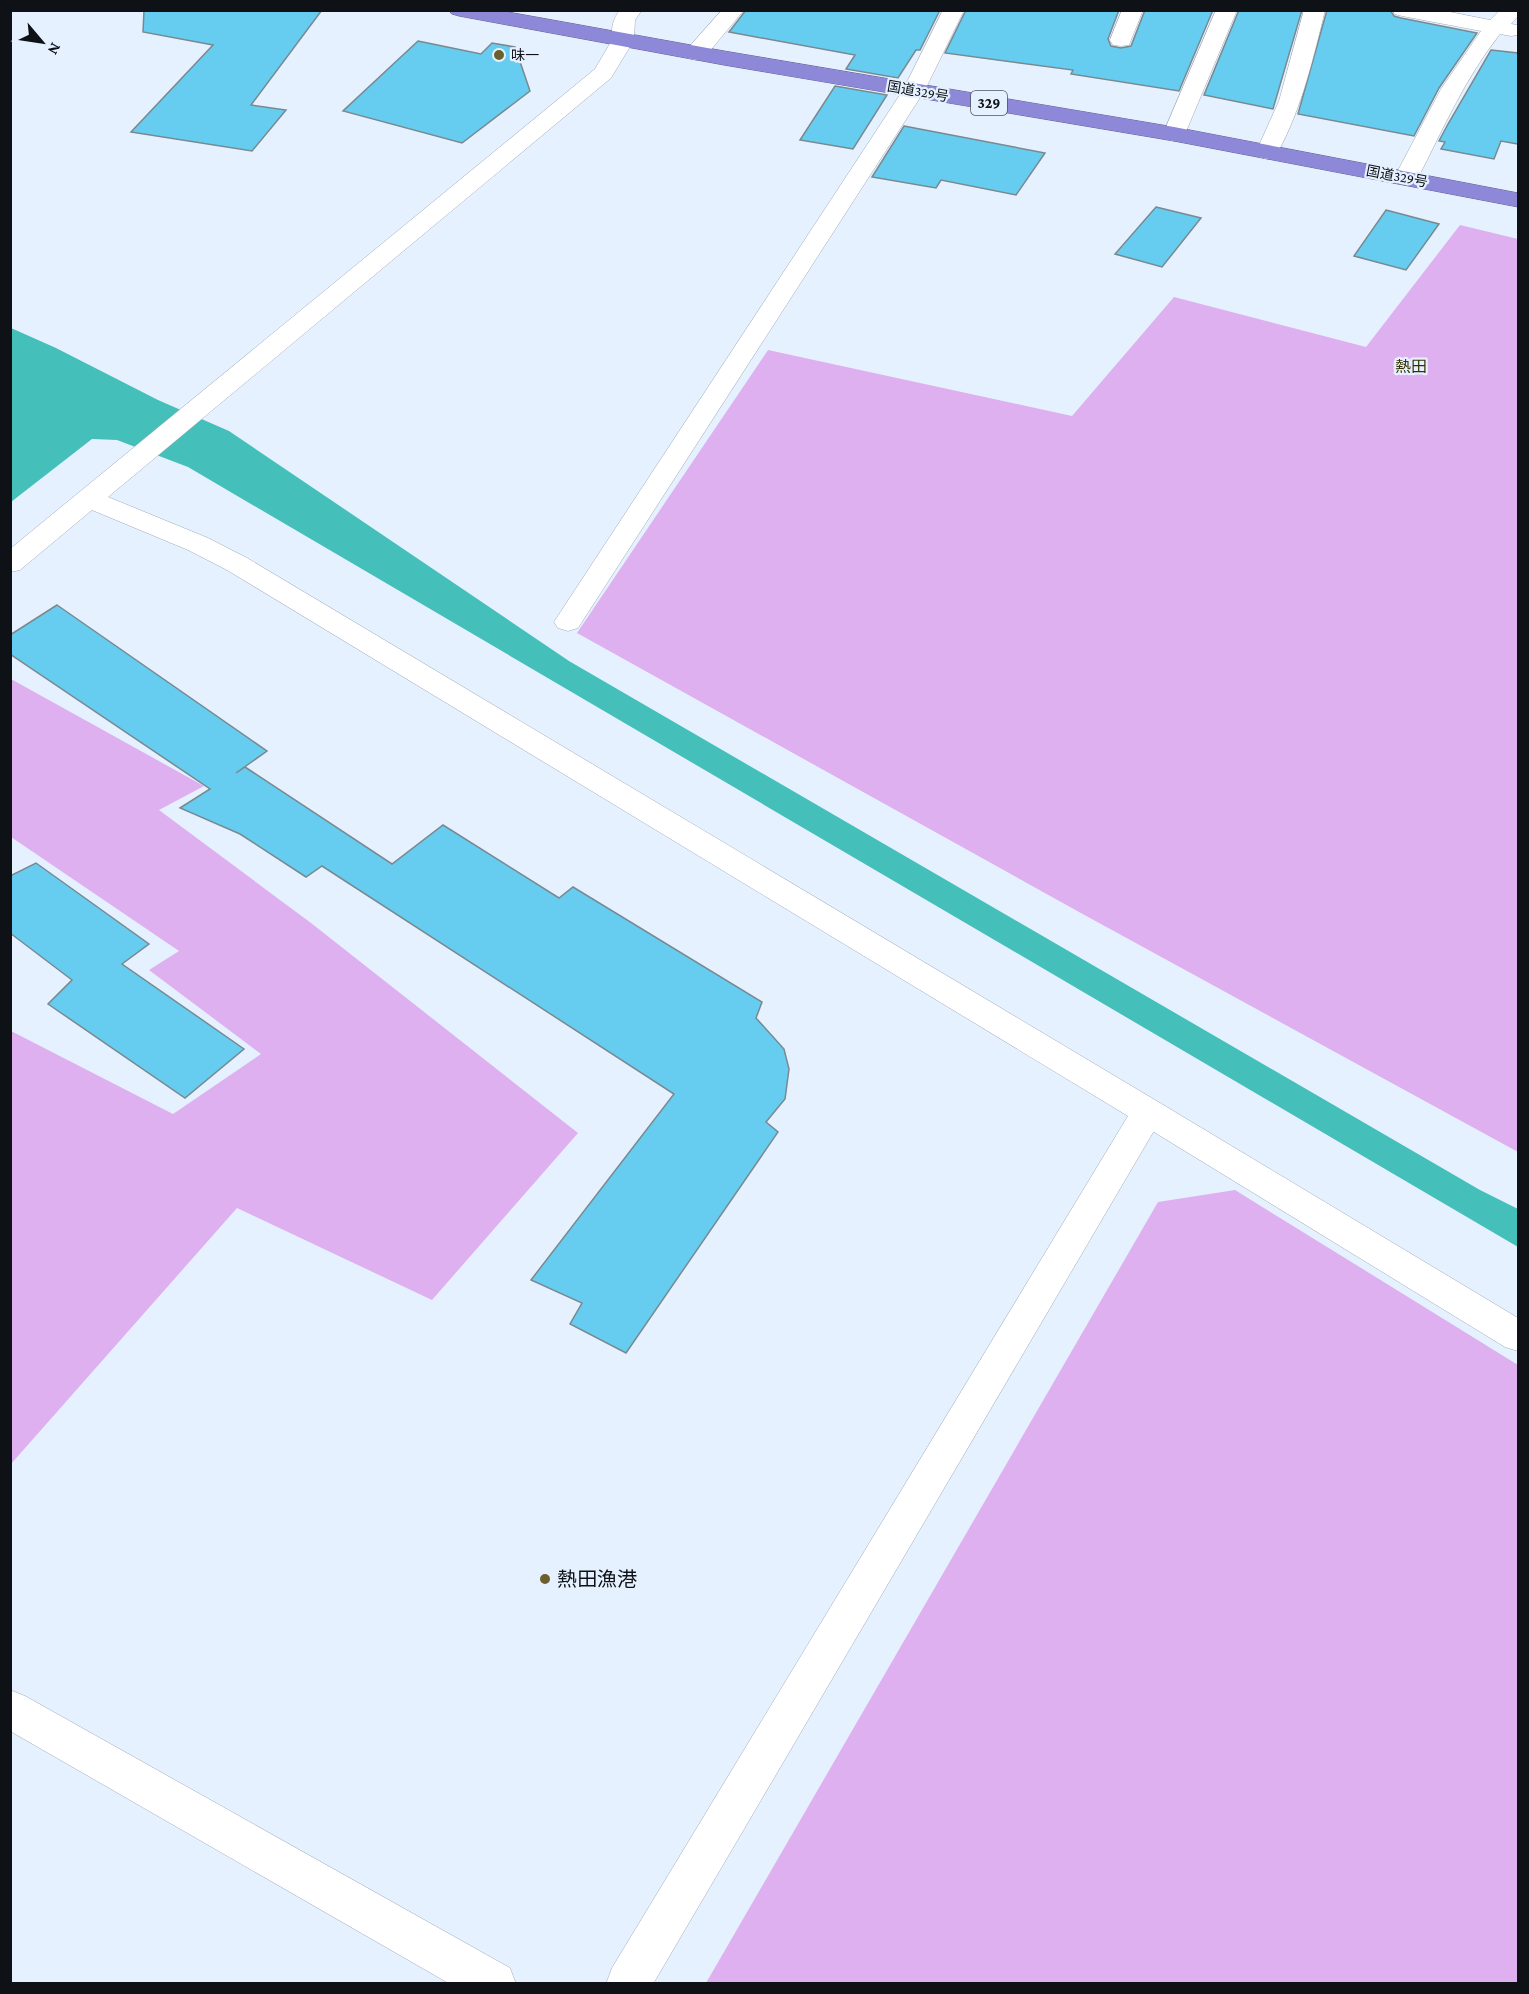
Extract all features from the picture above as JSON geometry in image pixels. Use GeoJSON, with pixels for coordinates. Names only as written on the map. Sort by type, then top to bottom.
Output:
{"type":"FeatureCollection","features":[{"type":"Feature","properties":{"kind":"highway","name":"国道329号"},"geometry":{"type":"LineString","coordinates":[[459,10],[696,53],[1174,134],[1518,200]]}},
{"type":"Feature","properties":{"kind":"street"},"geometry":{"type":"LineString","coordinates":[[10,564],[603,73],[623,40],[624,19],[632,10]]}},
{"type":"Feature","properties":{"kind":"street"},"geometry":{"type":"LineString","coordinates":[[696,53],[734,10]]}},
{"type":"Feature","properties":{"kind":"street"},"geometry":{"type":"LineString","coordinates":[[568,622],[914,90],[954,10]]}},
{"type":"Feature","properties":{"kind":"street"},"geometry":{"type":"LineString","coordinates":[[1120,40],[1133,10]]}},
{"type":"Feature","properties":{"kind":"street"},"geometry":{"type":"LineString","coordinates":[[1174,134],[1227,10]]}},
{"type":"Feature","properties":{"kind":"street"},"geometry":{"type":"LineString","coordinates":[[1267,152],[1279,131],[1293,97],[1314,10]]}},
{"type":"Feature","properties":{"kind":"street"},"geometry":{"type":"LineString","coordinates":[[1402,10],[1518,32]]}},
{"type":"Feature","properties":{"kind":"street"},"geometry":{"type":"LineString","coordinates":[[1406,178],[1452,86],[1493,27],[1513,10]]}},
{"type":"Feature","properties":{"kind":"street"},"geometry":{"type":"LineString","coordinates":[[89,499],[198,544],[237,564],[1518,1336]]}},
{"type":"Feature","properties":{"kind":"street"},"geometry":{"type":"LineString","coordinates":[[628,1983],[1148,1112]]}},
{"type":"Feature","properties":{"kind":"street"},"geometry":{"type":"LineString","coordinates":[[10,1709],[494,1983]]}},
{"type":"Feature","properties":{"kind":"shaded area"},"geometry":{"type":"Polygon","coordinates":[[[1460,225],[1518,239],[1518,1152],[1079,912],[577,633],[768,350],[1072,416],[1174,297],[1366,347],[1460,225]]]}},
{"type":"Feature","properties":{"kind":"shaded area"},"geometry":{"type":"Polygon","coordinates":[[[11,328],[56,348],[158,400],[229,431],[569,661],[1480,1190],[1518,1209],[1518,1247],[188,467],[117,440],[92,439],[11,502],[11,328]]]}},
{"type":"Feature","properties":{"kind":"shaded area"},"geometry":{"type":"Polygon","coordinates":[[[11,679],[204,786],[159,810],[311,923],[578,1133],[432,1300],[237,1208],[11,1464],[11,1031],[173,1114],[261,1054],[149,970],[179,951],[11,837],[11,679]]]}},
{"type":"Feature","properties":{"kind":"shaded area"},"geometry":{"type":"Polygon","coordinates":[[[1235,1190],[1518,1365],[1518,1983],[706,1983],[1158,1202],[1235,1190]]]}},
{"type":"Feature","properties":{"kind":"building"},"geometry":{"type":"Polygon","coordinates":[[[144,10],[322,10],[251,105],[286,110],[252,151],[131,132],[213,45],[143,32],[144,10]]]}},
{"type":"Feature","properties":{"kind":"building"},"geometry":{"type":"Polygon","coordinates":[[[746,10],[940,10],[920,50],[916,50],[898,78],[846,69],[855,55],[729,32],[746,10]]]}},
{"type":"Feature","properties":{"kind":"building"},"geometry":{"type":"Polygon","coordinates":[[[966,10],[1119,10],[1108,39],[1111,46],[1121,48],[1131,46],[1145,10],[1213,10],[1179,91],[1071,74],[1073,70],[945,53],[966,10]]]}},
{"type":"Feature","properties":{"kind":"building"},"geometry":{"type":"Polygon","coordinates":[[[1239,10],[1302,10],[1273,109],[1204,95],[1239,10]]]}},
{"type":"Feature","properties":{"kind":"building"},"geometry":{"type":"Polygon","coordinates":[[[1327,10],[1390,10],[1394,16],[1401,18],[1477,33],[1439,88],[1414,136],[1298,114],[1327,10]]]}},
{"type":"Feature","properties":{"kind":"building"},"geometry":{"type":"Polygon","coordinates":[[[418,41],[481,54],[492,43],[515,47],[530,91],[462,143],[343,111],[418,41]]]}},
{"type":"Feature","properties":{"kind":"building"},"geometry":{"type":"Polygon","coordinates":[[[1491,50],[1518,53],[1518,144],[1501,141],[1494,159],[1441,149],[1445,142],[1439,141],[1491,50]]]}},
{"type":"Feature","properties":{"kind":"building"},"geometry":{"type":"Polygon","coordinates":[[[835,86],[887,95],[853,149],[800,140],[835,86]]]}},
{"type":"Feature","properties":{"kind":"building"},"geometry":{"type":"Polygon","coordinates":[[[904,126],[1045,153],[1016,195],[941,180],[936,188],[872,177],[904,126]]]}},
{"type":"Feature","properties":{"kind":"building"},"geometry":{"type":"Polygon","coordinates":[[[1156,207],[1201,218],[1162,267],[1115,254],[1156,207]]]}},
{"type":"Feature","properties":{"kind":"building"},"geometry":{"type":"Polygon","coordinates":[[[1386,210],[1439,224],[1406,270],[1354,256],[1386,210]]]}},
{"type":"Feature","properties":{"kind":"building"},"geometry":{"type":"Polygon","coordinates":[[[57,605],[267,751],[236,773],[245,767],[392,864],[443,825],[559,898],[573,887],[762,1002],[756,1018],[784,1049],[789,1069],[785,1099],[766,1122],[778,1132],[626,1353],[570,1324],[582,1303],[531,1280],[674,1094],[322,866],[306,877],[240,834],[180,808],[210,789],[10,654],[10,635],[57,605]]]}},
{"type":"Feature","properties":{"kind":"building"},"geometry":{"type":"Polygon","coordinates":[[[36,863],[149,944],[122,964],[244,1049],[185,1098],[48,1004],[72,980],[10,933],[10,876],[36,863]]]}},
{"type":"Feature","properties":{"kind":"place","name":"味一"},"geometry":{"type":"Point","coordinates":[499,55]}},
{"type":"Feature","properties":{"kind":"place","name":"熱田漁港"},"geometry":{"type":"Point","coordinates":[545,1579]}},
{"type":"Feature","properties":{"kind":"district","name":"熱田"},"geometry":{"type":"Point","coordinates":[1411,366]}}]}
